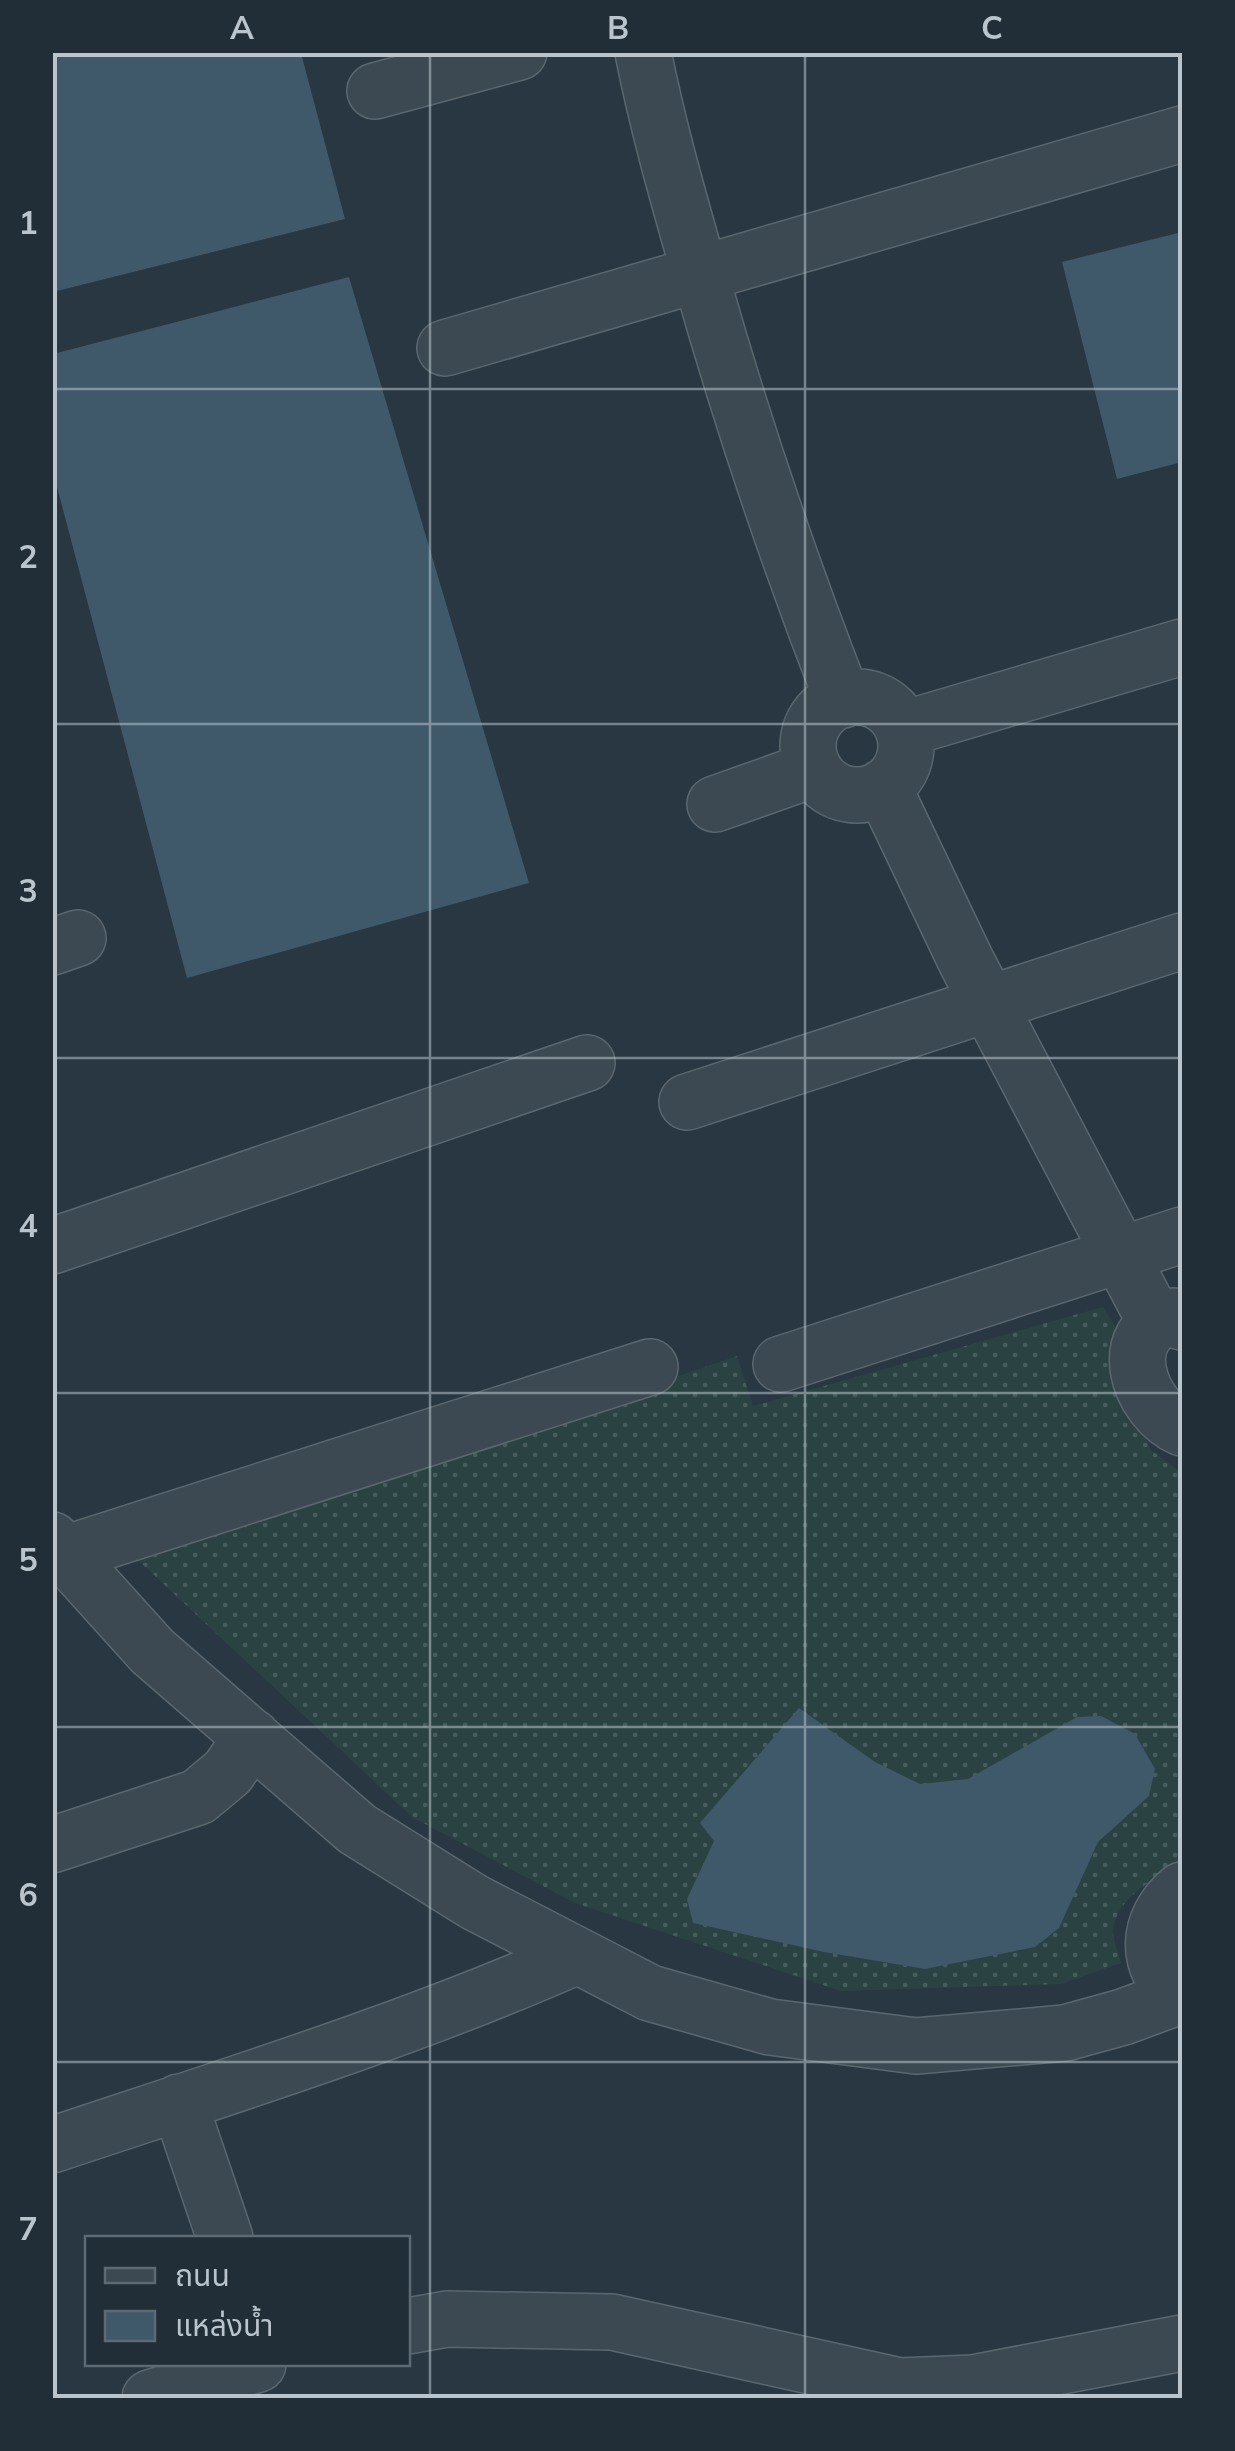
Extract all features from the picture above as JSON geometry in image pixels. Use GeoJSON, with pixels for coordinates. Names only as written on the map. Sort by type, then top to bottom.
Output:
{"type":"FeatureCollection","features":[{"type":"Feature","properties":{"kind":"street"},"geometry":{"type":"LineString","coordinates":[[375,91],[519,52]]}},
{"type":"Feature","properties":{"kind":"street"},"geometry":{"type":"LineString","coordinates":[[642,52],[657,124],[748,440],[843,700]]}},
{"type":"Feature","properties":{"kind":"street"},"geometry":{"type":"LineString","coordinates":[[445,348],[1182,134]]}},
{"type":"Feature","properties":{"kind":"street"},"geometry":{"type":"LineString","coordinates":[[904,729],[1182,646]]}},
{"type":"Feature","properties":{"kind":"street"},"geometry":{"type":"LineString","coordinates":[[868,697],[884,704],[904,729],[904,762],[896,776],[868,793],[837,790],[814,770],[808,738],[813,724],[822,711],[843,700],[868,697]]}},
{"type":"Feature","properties":{"kind":"street"},"geometry":{"type":"LineString","coordinates":[[715,804],[814,770]]}},
{"type":"Feature","properties":{"kind":"street"},"geometry":{"type":"LineString","coordinates":[[883,787],[989,1004],[1120,1254],[1169,1321],[1144,1332],[1136,1361],[1147,1396],[1170,1423],[1182,1428]]}},
{"type":"Feature","properties":{"kind":"street"},"geometry":{"type":"LineString","coordinates":[[687,1102],[1182,941]]}},
{"type":"Feature","properties":{"kind":"street"},"geometry":{"type":"LineString","coordinates":[[52,1246],[588,1062]]}},
{"type":"Feature","properties":{"kind":"street"},"geometry":{"type":"LineString","coordinates":[[781,1364],[1182,1234]]}},
{"type":"Feature","properties":{"kind":"street"},"geometry":{"type":"LineString","coordinates":[[650,1368],[57,1551],[152,1651],[356,1830],[474,1902],[650,1993],[770,2028],[916,2046],[1065,2033],[1181,1997],[1160,1973],[1152,1943],[1165,1906],[1182,1890]]}},
{"type":"Feature","properties":{"kind":"street"},"geometry":{"type":"LineString","coordinates":[[52,1844],[198,1797],[228,1772],[252,1737]]}},
{"type":"Feature","properties":{"kind":"street"},"geometry":{"type":"LineString","coordinates":[[52,2146],[430,2017],[577,1956]]}},
{"type":"Feature","properties":{"kind":"street"},"geometry":{"type":"LineString","coordinates":[[179,2102],[224,2236]]}},
{"type":"Feature","properties":{"kind":"street"},"geometry":{"type":"LineString","coordinates":[[410,2326],[447,2319],[612,2322],[900,2386],[973,2383],[1182,2342]]}},
{"type":"Feature","properties":{"kind":"street"},"geometry":{"type":"LineString","coordinates":[[150,2398],[252,2366]]}},
{"type":"Feature","properties":{"kind":"street"},"geometry":{"type":"LineString","coordinates":[[269,2366],[280,2398]]}},
{"type":"Feature","properties":{"kind":"green space"},"geometry":{"type":"Polygon","coordinates":[[[1103,1307],[1116,1328],[1118,1376],[1151,1450],[1182,1473],[1182,1865],[1150,1882],[1121,1908],[1113,1931],[1121,1963],[1061,1984],[841,1991],[575,1903],[412,1817],[139,1561],[737,1356],[753,1406],[1103,1307]]]}},
{"type":"Feature","properties":{"kind":"water"},"geometry":{"type":"Polygon","coordinates":[[[52,53],[301,53],[345,219],[53,292],[52,53]]]}},
{"type":"Feature","properties":{"kind":"water"},"geometry":{"type":"Polygon","coordinates":[[[1182,232],[1182,462],[1117,479],[1062,262],[1182,232]]]}},
{"type":"Feature","properties":{"kind":"water"},"geometry":{"type":"Polygon","coordinates":[[[349,277],[529,883],[187,978],[53,472],[53,354],[349,277]]]}},
{"type":"Feature","properties":{"kind":"water"},"geometry":{"type":"Polygon","coordinates":[[[799,1708],[875,1762],[920,1784],[968,1779],[1077,1717],[1101,1716],[1135,1734],[1155,1769],[1149,1796],[1098,1842],[1059,1928],[1035,1947],[925,1969],[693,1923],[687,1899],[714,1841],[700,1823],[799,1708]]]}}]}
